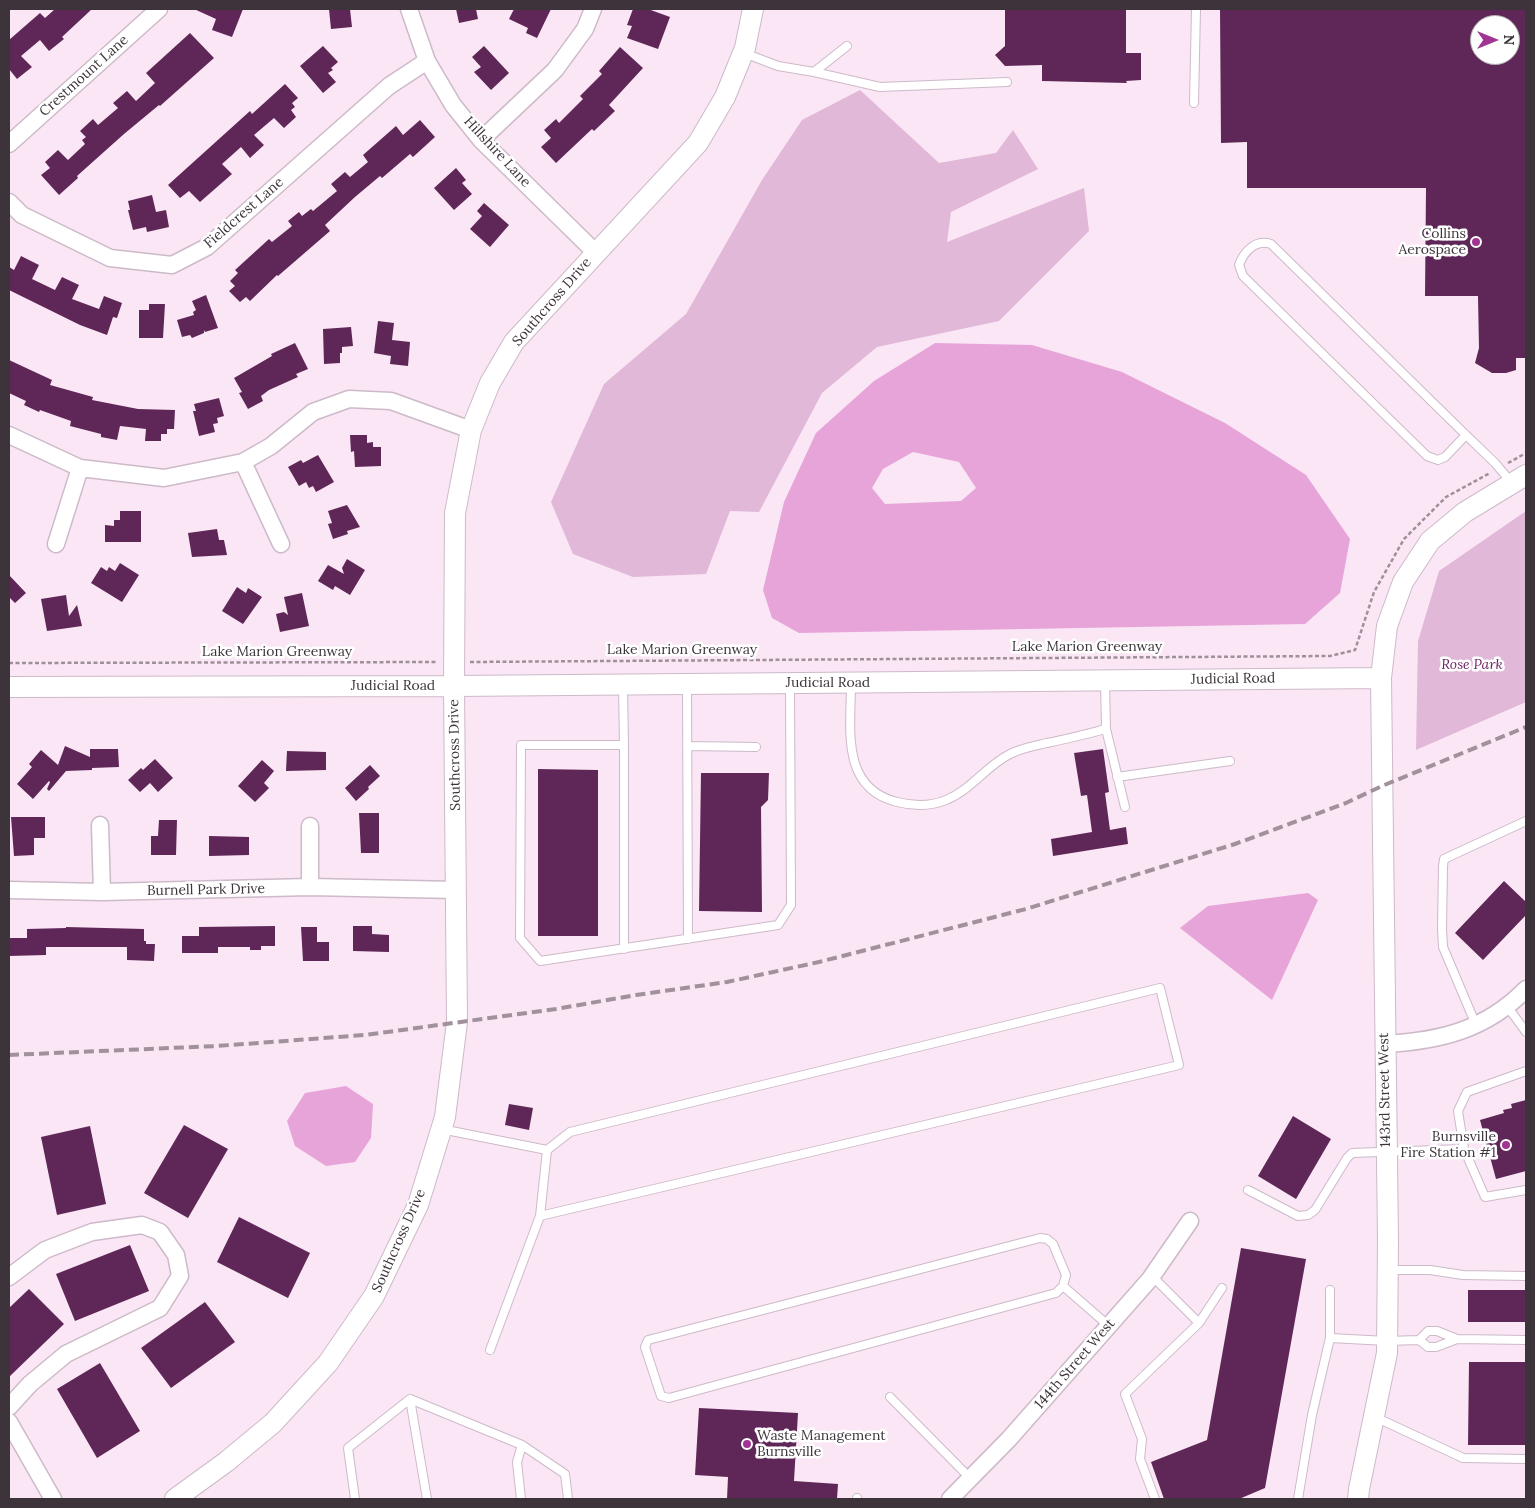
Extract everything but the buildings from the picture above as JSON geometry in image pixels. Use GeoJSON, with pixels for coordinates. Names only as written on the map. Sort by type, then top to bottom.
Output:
{"type":"FeatureCollection","features":[{"type":"Feature","properties":{"kind":"street","name":"Crestmount Lane"},"geometry":{"type":"LineString","coordinates":[[9,144],[159,9]]}},
{"type":"Feature","properties":{"kind":"street","name":"Hillshire Lane"},"geometry":{"type":"LineString","coordinates":[[409,9],[428,60],[453,104],[481,140],[596,252]]}},
{"type":"Feature","properties":{"kind":"street"},"geometry":{"type":"LineString","coordinates":[[481,140],[555,70],[585,30],[593,9]]}},
{"type":"Feature","properties":{"kind":"street","name":"Southcross Drive"},"geometry":{"type":"LineString","coordinates":[[175,1499],[226,1462],[273,1423],[328,1363],[374,1296],[418,1205],[445,1117],[457,1022],[454,686],[455,513],[471,430],[490,383],[514,342],[698,142],[725,97],[743,53],[753,9]]}},
{"type":"Feature","properties":{"kind":"street","name":"Fieldcrest Lane"},"geometry":{"type":"LineString","coordinates":[[9,202],[22,214],[110,258],[172,265],[207,247],[389,86],[428,60]]}},
{"type":"Feature","properties":{"kind":"street"},"geometry":{"type":"LineString","coordinates":[[9,435],[80,468],[164,478],[243,462],[271,446],[313,412],[350,399],[391,401],[471,430]]}},
{"type":"Feature","properties":{"kind":"street"},"geometry":{"type":"LineString","coordinates":[[243,462],[281,544]]}},
{"type":"Feature","properties":{"kind":"street"},"geometry":{"type":"LineString","coordinates":[[56,544],[80,468]]}},
{"type":"Feature","properties":{"kind":"street"},"geometry":{"type":"LineString","coordinates":[[1381,678],[1387,626],[1403,582],[1430,541],[1465,512],[1519,479]]}},
{"type":"Feature","properties":{"kind":"street","name":"Judicial Road"},"geometry":{"type":"LineString","coordinates":[[9,687],[623,685],[1381,678]]}},
{"type":"Feature","properties":{"kind":"street","name":"143rd Street West"},"geometry":{"type":"LineString","coordinates":[[1358,1499],[1387,1353],[1381,678]]}},
{"type":"Feature","properties":{"kind":"street"},"geometry":{"type":"LineString","coordinates":[[100,824],[102,892]]}},
{"type":"Feature","properties":{"kind":"street"},"geometry":{"type":"LineString","coordinates":[[310,826],[310,887]]}},
{"type":"Feature","properties":{"kind":"street","name":"Burnell Park Drive"},"geometry":{"type":"LineString","coordinates":[[9,890],[102,892],[310,887],[456,890]]}},
{"type":"Feature","properties":{"kind":"street"},"geometry":{"type":"LineString","coordinates":[[1385,1044],[1419,1042],[1476,1025],[1507,1006],[1526,989]]}},
{"type":"Feature","properties":{"kind":"street","name":"144th Street West"},"geometry":{"type":"LineString","coordinates":[[950,1499],[1008,1440],[1109,1326],[1152,1276],[1190,1221]]}},
{"type":"Feature","properties":{"kind":"street"},"geometry":{"type":"LineString","coordinates":[[9,1277],[45,1250],[92,1232],[142,1225],[160,1232],[176,1255],[180,1276],[160,1308],[66,1354],[30,1384],[9,1407]]}},
{"type":"Feature","properties":{"kind":"street"},"geometry":{"type":"LineString","coordinates":[[9,1422],[53,1499]]}},
{"type":"Feature","properties":{"kind":"lane"},"geometry":{"type":"LineString","coordinates":[[1194,103],[1196,9]]}},
{"type":"Feature","properties":{"kind":"lane"},"geometry":{"type":"LineString","coordinates":[[814,72],[847,46]]}},
{"type":"Feature","properties":{"kind":"lane"},"geometry":{"type":"LineString","coordinates":[[743,53],[778,66],[880,87],[1007,82]]}},
{"type":"Feature","properties":{"kind":"lane"},"geometry":{"type":"LineString","coordinates":[[1466,435],[1445,457],[1438,460],[1427,456],[1244,276],[1239,264],[1241,260],[1255,244],[1260,242],[1271,244],[1495,463],[1519,479]]}},
{"type":"Feature","properties":{"kind":"lane"},"geometry":{"type":"LineString","coordinates":[[1105,680],[1106,729],[1124,806]]}},
{"type":"Feature","properties":{"kind":"lane"},"geometry":{"type":"LineString","coordinates":[[624,745],[521,745],[520,938],[540,961],[778,925],[791,905],[790,683]]}},
{"type":"Feature","properties":{"kind":"lane"},"geometry":{"type":"LineString","coordinates":[[851,683],[852,750],[856,770],[864,783],[878,794],[894,801],[911,805],[928,805],[945,800],[965,790],[1008,755],[1022,749],[1106,729]]}},
{"type":"Feature","properties":{"kind":"lane"},"geometry":{"type":"LineString","coordinates":[[687,684],[688,939]]}},
{"type":"Feature","properties":{"kind":"lane"},"geometry":{"type":"LineString","coordinates":[[623,685],[624,949]]}},
{"type":"Feature","properties":{"kind":"lane"},"geometry":{"type":"LineString","coordinates":[[687,746],[756,747]]}},
{"type":"Feature","properties":{"kind":"lane"},"geometry":{"type":"LineString","coordinates":[[1117,777],[1230,761]]}},
{"type":"Feature","properties":{"kind":"lane"},"geometry":{"type":"LineString","coordinates":[[1476,1025],[1443,946],[1444,859],[1526,821]]}},
{"type":"Feature","properties":{"kind":"lane"},"geometry":{"type":"LineString","coordinates":[[490,1350],[540,1216],[547,1150],[570,1132],[1160,988],[1178,1065],[540,1216]]}},
{"type":"Feature","properties":{"kind":"lane"},"geometry":{"type":"LineString","coordinates":[[1507,1006],[1526,1032]]}},
{"type":"Feature","properties":{"kind":"lane"},"geometry":{"type":"LineString","coordinates":[[1526,1071],[1467,1092],[1458,1112],[1464,1149],[1485,1197],[1526,1190]]}},
{"type":"Feature","properties":{"kind":"lane"},"geometry":{"type":"LineString","coordinates":[[441,1129],[547,1150]]}},
{"type":"Feature","properties":{"kind":"lane"},"geometry":{"type":"LineString","coordinates":[[1248,1190],[1298,1216],[1308,1215],[1312,1214],[1315,1210],[1352,1153],[1464,1149]]}},
{"type":"Feature","properties":{"kind":"lane"},"geometry":{"type":"LineString","coordinates":[[1040,1238],[1047,1239],[1053,1244],[1066,1275],[1063,1286],[1056,1293],[669,1398],[661,1396],[645,1347],[648,1340],[1040,1238]]}},
{"type":"Feature","properties":{"kind":"lane"},"geometry":{"type":"LineString","coordinates":[[1387,1270],[1430,1270],[1464,1275],[1526,1276]]}},
{"type":"Feature","properties":{"kind":"lane"},"geometry":{"type":"LineString","coordinates":[[1152,1276],[1199,1323]]}},
{"type":"Feature","properties":{"kind":"lane"},"geometry":{"type":"LineString","coordinates":[[1063,1286],[1109,1326]]}},
{"type":"Feature","properties":{"kind":"lane"},"geometry":{"type":"LineString","coordinates":[[1155,1499],[1140,1459],[1142,1438],[1124,1394],[1199,1323],[1222,1288]]}},
{"type":"Feature","properties":{"kind":"lane"},"geometry":{"type":"LineString","coordinates":[[1298,1499],[1312,1415],[1330,1338],[1330,1290]]}},
{"type":"Feature","properties":{"kind":"lane"},"geometry":{"type":"LineString","coordinates":[[1419,1340],[1428,1331],[1438,1331],[1456,1339]]}},
{"type":"Feature","properties":{"kind":"lane"},"geometry":{"type":"LineString","coordinates":[[1330,1338],[1387,1341],[1419,1340],[1428,1347],[1436,1347],[1456,1339],[1526,1340]]}},
{"type":"Feature","properties":{"kind":"lane"},"geometry":{"type":"LineString","coordinates":[[890,1397],[970,1478]]}},
{"type":"Feature","properties":{"kind":"lane"},"geometry":{"type":"LineString","coordinates":[[410,1399],[522,1446],[564,1474],[568,1499]]}},
{"type":"Feature","properties":{"kind":"lane"},"geometry":{"type":"LineString","coordinates":[[355,1499],[348,1448],[410,1399]]}},
{"type":"Feature","properties":{"kind":"lane"},"geometry":{"type":"LineString","coordinates":[[410,1399],[427,1499]]}},
{"type":"Feature","properties":{"kind":"lane"},"geometry":{"type":"LineString","coordinates":[[1374,1416],[1463,1458],[1526,1459]]}},
{"type":"Feature","properties":{"kind":"lane"},"geometry":{"type":"LineString","coordinates":[[521,1499],[517,1462],[522,1446]]}},
{"type":"Feature","properties":{"kind":"path","name":"Lake Marion Greenway"},"geometry":{"type":"LineString","coordinates":[[9,663],[1330,656],[1355,650]]}},
{"type":"Feature","properties":{"kind":"green space"},"geometry":{"type":"Polygon","coordinates":[[[860,90],[939,163],[996,153],[1013,130],[1038,169],[951,212],[947,242],[1084,188],[1089,231],[999,321],[877,347],[822,393],[759,512],[730,511],[706,574],[633,577],[573,554],[551,502],[604,384],[686,314],[762,180],[802,120],[860,90]]]}},
{"type":"Feature","properties":{"kind":"green space","name":"Rose Park"},"geometry":{"type":"Polygon","coordinates":[[[1526,511],[1526,702],[1416,750],[1418,641],[1439,571],[1526,511]]]}},
{"type":"Feature","properties":{"kind":"shaded area"},"geometry":{"type":"Polygon","coordinates":[[[935,343],[1032,345],[1122,372],[1225,423],[1306,475],[1350,539],[1340,593],[1305,624],[799,633],[772,618],[763,590],[784,502],[816,433],[874,381],[935,343]],[[913,452],[883,469],[872,488],[885,504],[961,501],[976,488],[959,462],[913,452]]]}},
{"type":"Feature","properties":{"kind":"shaded area"},"geometry":{"type":"Polygon","coordinates":[[[1308,893],[1318,900],[1272,1000],[1180,928],[1208,906],[1308,893]]]}},
{"type":"Feature","properties":{"kind":"shaded area"},"geometry":{"type":"Polygon","coordinates":[[[346,1086],[373,1104],[371,1138],[355,1162],[326,1166],[295,1146],[287,1121],[305,1093],[346,1086]]]}},
{"type":"Feature","properties":{"kind":"railway"},"geometry":{"type":"LineString","coordinates":[[9,1055],[217,1046],[365,1035],[556,1009],[727,982],[819,962],[1026,909],[1235,844],[1346,803],[1382,786],[1526,727]]}},
{"type":"Feature","properties":{"kind":"place","name":"Collins Aerospace"},"geometry":{"type":"Point","coordinates":[1476,242]}},
{"type":"Feature","properties":{"kind":"place","name":"Burnsville Fire Station #1"},"geometry":{"type":"Point","coordinates":[1506,1145]}},
{"type":"Feature","properties":{"kind":"place","name":"Waste Management Burnsville"},"geometry":{"type":"Point","coordinates":[747,1444]}}]}
